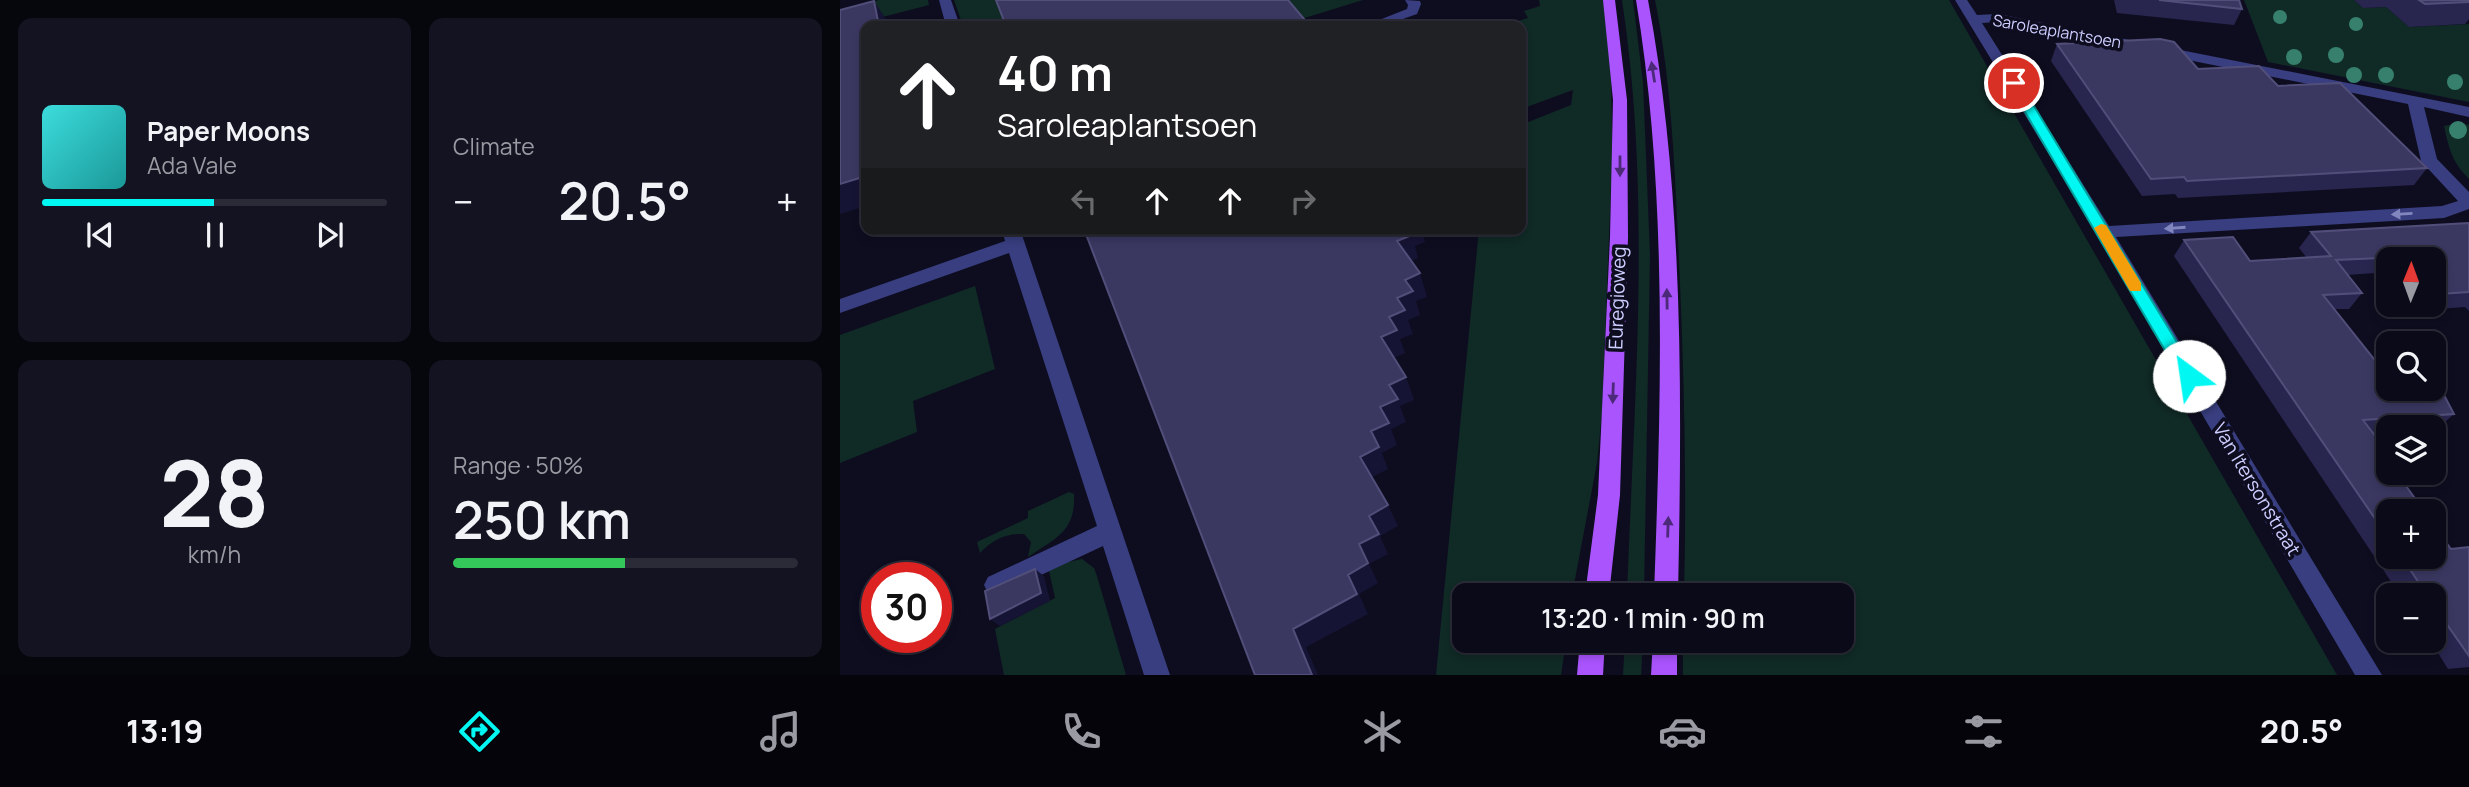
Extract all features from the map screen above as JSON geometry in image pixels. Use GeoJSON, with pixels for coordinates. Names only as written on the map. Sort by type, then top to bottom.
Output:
{"type":"FeatureCollection","features":[{"type":"Feature","properties":{"kind":"main road","name":"Euregioweg"},"geometry":{"type":"LineString","coordinates":[[1598,583],[1609,495],[1619,237],[1620,100],[1609,0]]}},
{"type":"Feature","properties":{"kind":"main road"},"geometry":{"type":"LineString","coordinates":[[1642,0],[1657,99],[1666,231],[1669,497],[1666,583]]}},
{"type":"Feature","properties":{"kind":"main road"},"geometry":{"type":"LineString","coordinates":[[1590,675],[1592,653]]}},
{"type":"Feature","properties":{"kind":"main road"},"geometry":{"type":"LineString","coordinates":[[1664,675],[1665,653]]}},
{"type":"Feature","properties":{"kind":"street"},"geometry":{"type":"LineString","coordinates":[[945,0],[951,21]]}},
{"type":"Feature","properties":{"kind":"street"},"geometry":{"type":"LineString","coordinates":[[1385,21],[1412,11],[1415,4],[1411,0]]}},
{"type":"Feature","properties":{"kind":"street"},"geometry":{"type":"LineString","coordinates":[[1961,0],[1975,19]]}},
{"type":"Feature","properties":{"kind":"street","name":"Saroleaplantsoen"},"geometry":{"type":"LineString","coordinates":[[2103,232],[1975,19],[1998,18],[2469,112]]}},
{"type":"Feature","properties":{"kind":"street"},"geometry":{"type":"LineString","coordinates":[[2103,232],[2444,212],[2469,203],[2429,161],[2415,101]]}},
{"type":"Feature","properties":{"kind":"street","name":"Van Itersonstraat"},"geometry":{"type":"LineString","coordinates":[[2103,232],[2368,675]]}},
{"type":"Feature","properties":{"kind":"street"},"geometry":{"type":"LineString","coordinates":[[840,306],[1013,237],[1157,675]]}},
{"type":"Feature","properties":{"kind":"street"},"geometry":{"type":"LineString","coordinates":[[996,584],[1110,531]]}},
{"type":"Feature","properties":{"kind":"green space"},"geometry":{"type":"Polygon","coordinates":[[[879,0],[928,0],[929,5],[840,28],[840,10],[879,0]]]}},
{"type":"Feature","properties":{"kind":"green space"},"geometry":{"type":"Polygon","coordinates":[[[954,0],[998,0],[1006,21],[961,21],[954,0]]]}},
{"type":"Feature","properties":{"kind":"green space"},"geometry":{"type":"Polygon","coordinates":[[[1281,0],[1363,0],[1298,20],[1281,0]]]}},
{"type":"Feature","properties":{"kind":"green space"},"geometry":{"type":"Polygon","coordinates":[[[1539,0],[1604,0],[1611,78],[1613,185],[1602,413],[1597,463],[1574,583],[1452,583],[1452,653],[1564,653],[1561,675],[1436,675],[1478,235],[1526,235],[1526,123],[1571,105],[1573,90],[1526,107],[1526,21],[1518,21],[1528,18],[1524,11],[1540,6],[1539,0]]]}},
{"type":"Feature","properties":{"kind":"green space"},"geometry":{"type":"Polygon","coordinates":[[[1622,0],[1633,0],[1643,83],[1650,255],[1644,583],[1627,583],[1639,223],[1631,74],[1622,0]]]}},
{"type":"Feature","properties":{"kind":"green space"},"geometry":{"type":"Polygon","coordinates":[[[1655,0],[1949,0],[2337,675],[1683,675],[1683,653],[1854,653],[1854,583],[1684,583],[1684,427],[1676,195],[1661,32],[1655,0]]]}},
{"type":"Feature","properties":{"kind":"green space"},"geometry":{"type":"Polygon","coordinates":[[[2244,0],[2354,0],[2363,8],[2386,7],[2409,27],[2469,24],[2469,102],[2268,62],[2244,0]]]}},
{"type":"Feature","properties":{"kind":"green space"},"geometry":{"type":"Polygon","coordinates":[[[2458,123],[2469,125],[2469,179],[2452,155],[2444,126],[2458,123]]]}},
{"type":"Feature","properties":{"kind":"green space"},"geometry":{"type":"Polygon","coordinates":[[[975,286],[995,369],[913,401],[917,432],[840,463],[840,335],[975,286]]]}},
{"type":"Feature","properties":{"kind":"green space"},"geometry":{"type":"Polygon","coordinates":[[[1069,492],[1074,494],[1072,517],[1062,532],[1047,544],[1028,557],[1031,542],[1024,534],[1011,535],[994,541],[980,553],[977,542],[1028,518],[1028,511],[1069,492]]]}},
{"type":"Feature","properties":{"kind":"green space"},"geometry":{"type":"Polygon","coordinates":[[[1082,559],[1094,568],[1126,675],[1004,675],[995,629],[1055,598],[1048,566],[1082,559]]]}},
{"type":"Feature","properties":{"kind":"green space"},"geometry":{"type":"Polygon","coordinates":[[[1624,653],[1642,653],[1641,675],[1623,675],[1624,653]]]}},
{"type":"Feature","properties":{"kind":"building"},"geometry":{"type":"Polygon","coordinates":[[[996,0],[1288,0],[1306,21],[1004,21],[996,0]]]}},
{"type":"Feature","properties":{"kind":"building"},"geometry":{"type":"Polygon","coordinates":[[[2159,0],[2239,0],[2242,9],[2159,0]]]}},
{"type":"Feature","properties":{"kind":"building"},"geometry":{"type":"Polygon","coordinates":[[[2419,0],[2469,0],[2469,2],[2425,4],[2419,0]]]}},
{"type":"Feature","properties":{"kind":"building"},"geometry":{"type":"Polygon","coordinates":[[[874,1],[878,21],[861,21],[861,178],[840,184],[840,10],[874,1]]]}},
{"type":"Feature","properties":{"kind":"building"},"geometry":{"type":"Polygon","coordinates":[[[2160,39],[2174,42],[2198,69],[2259,66],[2278,86],[2340,83],[2427,168],[2187,181],[2184,177],[2151,179],[2057,44],[2160,39]]]}},
{"type":"Feature","properties":{"kind":"building"},"geometry":{"type":"Polygon","coordinates":[[[2469,223],[2469,292],[2446,294],[2446,247],[2376,247],[2376,258],[2336,260],[2362,293],[2323,295],[2376,359],[2376,401],[2446,401],[2446,399],[2454,414],[2376,415],[2376,419],[2363,420],[2376,437],[2376,485],[2405,485],[2415,499],[2376,499],[2376,520],[2184,240],[2233,237],[2250,261],[2331,256],[2311,232],[2469,223]]]}},
{"type":"Feature","properties":{"kind":"building"},"geometry":{"type":"Polygon","coordinates":[[[1086,235],[1412,235],[1397,241],[1420,273],[1405,280],[1413,291],[1397,298],[1405,310],[1389,317],[1397,330],[1381,337],[1406,377],[1389,385],[1398,399],[1380,407],[1389,423],[1371,431],[1379,447],[1360,457],[1388,505],[1369,516],[1379,534],[1359,544],[1368,563],[1348,575],[1357,594],[1293,629],[1312,675],[1255,675],[1086,235]]]}},
{"type":"Feature","properties":{"kind":"building"},"geometry":{"type":"Polygon","coordinates":[[[2446,542],[2451,549],[2469,547],[2469,656],[2446,623],[2446,583],[2419,583],[2410,569],[2446,569],[2446,542]]]}},
{"type":"Feature","properties":{"kind":"building"},"geometry":{"type":"Polygon","coordinates":[[[1035,569],[1041,593],[990,619],[985,591],[1035,569]]]}},
{"type":"Feature","properties":{"kind":"slow traffic"},"geometry":{"type":"LineString","coordinates":[[2101,228],[2136,287]]}},
{"type":"Feature","properties":{"kind":"route"},"geometry":{"type":"LineString","coordinates":[[2014,83],[2189,376]]}}]}
